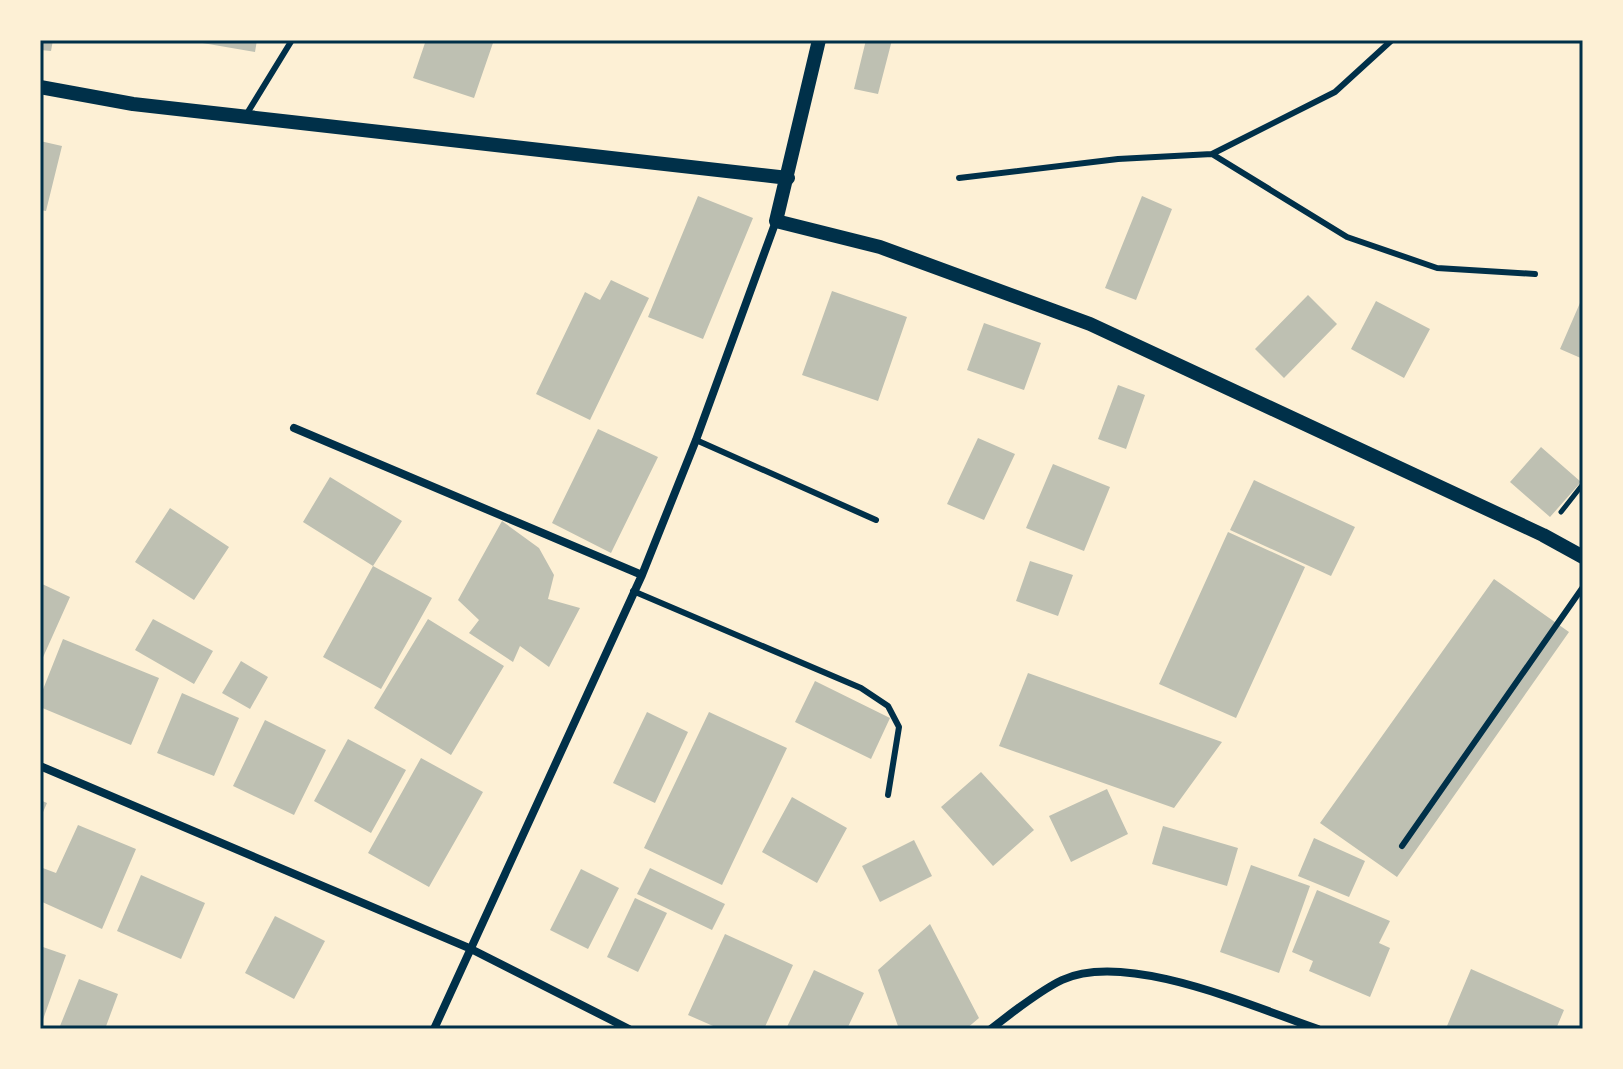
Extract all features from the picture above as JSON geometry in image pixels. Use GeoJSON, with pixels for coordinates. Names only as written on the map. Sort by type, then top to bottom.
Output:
{"type":"FeatureCollection","features":[{"type":"Feature","properties":{"kind":"street"},"geometry":{"type":"LineString","coordinates":[[434,1029],[642,575],[696,440],[776,221],[819,40]]}},
{"type":"Feature","properties":{"kind":"street"},"geometry":{"type":"LineString","coordinates":[[40,87],[133,104],[788,178]]}},
{"type":"Feature","properties":{"kind":"street"},"geometry":{"type":"LineString","coordinates":[[776,221],[880,247],[1090,324],[1543,535],[1583,557]]}},
{"type":"Feature","properties":{"kind":"street"},"geometry":{"type":"LineString","coordinates":[[294,428],[642,575]]}},
{"type":"Feature","properties":{"kind":"street"},"geometry":{"type":"LineString","coordinates":[[40,766],[469,948],[629,1029]]}},
{"type":"Feature","properties":{"kind":"street"},"geometry":{"type":"LineString","coordinates":[[991,1029],[1063,980],[1110,970],[1168,978],[1318,1029]]}},
{"type":"Feature","properties":{"kind":"lane"},"geometry":{"type":"LineString","coordinates":[[245,117],[292,40]]}},
{"type":"Feature","properties":{"kind":"lane"},"geometry":{"type":"LineString","coordinates":[[959,178],[1118,159],[1212,154],[1335,92],[1392,40]]}},
{"type":"Feature","properties":{"kind":"lane"},"geometry":{"type":"LineString","coordinates":[[1212,154],[1347,237],[1437,268],[1535,274]]}},
{"type":"Feature","properties":{"kind":"lane"},"geometry":{"type":"LineString","coordinates":[[696,440],[876,520]]}},
{"type":"Feature","properties":{"kind":"lane"},"geometry":{"type":"LineString","coordinates":[[1402,846],[1583,587]]}},
{"type":"Feature","properties":{"kind":"lane"},"geometry":{"type":"LineString","coordinates":[[633,591],[861,688],[888,706],[899,727],[888,795]]}},
{"type":"Feature","properties":{"kind":"building"},"geometry":{"type":"Polygon","coordinates":[[[40,40],[53,40],[51,51],[40,50],[40,40]]]}},
{"type":"Feature","properties":{"kind":"building"},"geometry":{"type":"Polygon","coordinates":[[[185,40],[257,40],[255,52],[185,40]]]}},
{"type":"Feature","properties":{"kind":"building"},"geometry":{"type":"Polygon","coordinates":[[[426,40],[494,40],[474,98],[413,78],[426,40]]]}},
{"type":"Feature","properties":{"kind":"building"},"geometry":{"type":"Polygon","coordinates":[[[866,40],[892,40],[878,94],[854,89],[866,40]]]}},
{"type":"Feature","properties":{"kind":"building"},"geometry":{"type":"Polygon","coordinates":[[[40,141],[62,146],[46,211],[40,210],[40,141]]]}},
{"type":"Feature","properties":{"kind":"building"},"geometry":{"type":"Polygon","coordinates":[[[698,196],[753,218],[703,339],[648,317],[698,196]]]}},
{"type":"Feature","properties":{"kind":"building"},"geometry":{"type":"Polygon","coordinates":[[[1142,196],[1172,209],[1136,300],[1105,288],[1142,196]]]}},
{"type":"Feature","properties":{"kind":"building"},"geometry":{"type":"Polygon","coordinates":[[[611,280],[649,298],[590,420],[536,394],[585,292],[600,300],[611,280]]]}},
{"type":"Feature","properties":{"kind":"building"},"geometry":{"type":"Polygon","coordinates":[[[832,291],[907,317],[878,401],[802,375],[832,291]]]}},
{"type":"Feature","properties":{"kind":"building"},"geometry":{"type":"Polygon","coordinates":[[[1308,295],[1337,324],[1284,378],[1255,349],[1308,295]]]}},
{"type":"Feature","properties":{"kind":"building"},"geometry":{"type":"Polygon","coordinates":[[[1583,296],[1583,359],[1560,349],[1583,296]]]}},
{"type":"Feature","properties":{"kind":"building"},"geometry":{"type":"Polygon","coordinates":[[[1376,301],[1430,329],[1404,378],[1351,349],[1376,301]]]}},
{"type":"Feature","properties":{"kind":"building"},"geometry":{"type":"Polygon","coordinates":[[[984,323],[1041,343],[1024,390],[967,370],[984,323]]]}},
{"type":"Feature","properties":{"kind":"building"},"geometry":{"type":"Polygon","coordinates":[[[1118,385],[1145,395],[1126,449],[1098,439],[1118,385]]]}},
{"type":"Feature","properties":{"kind":"building"},"geometry":{"type":"Polygon","coordinates":[[[598,429],[658,457],[611,553],[552,523],[598,429]]]}},
{"type":"Feature","properties":{"kind":"building"},"geometry":{"type":"Polygon","coordinates":[[[978,438],[1015,454],[984,520],[947,504],[978,438]]]}},
{"type":"Feature","properties":{"kind":"building"},"geometry":{"type":"Polygon","coordinates":[[[1541,447],[1581,482],[1550,517],[1510,482],[1541,447]]]}},
{"type":"Feature","properties":{"kind":"building"},"geometry":{"type":"Polygon","coordinates":[[[1053,464],[1110,487],[1084,551],[1026,528],[1053,464]]]}},
{"type":"Feature","properties":{"kind":"building"},"geometry":{"type":"Polygon","coordinates":[[[330,477],[402,521],[373,566],[303,522],[330,477]]]}},
{"type":"Feature","properties":{"kind":"building"},"geometry":{"type":"Polygon","coordinates":[[[1254,480],[1355,527],[1331,576],[1230,530],[1254,480]]]}},
{"type":"Feature","properties":{"kind":"building"},"geometry":{"type":"Polygon","coordinates":[[[170,508],[229,547],[194,600],[135,562],[170,508]]]}},
{"type":"Feature","properties":{"kind":"building"},"geometry":{"type":"Polygon","coordinates":[[[502,521],[539,548],[554,575],[548,599],[580,608],[549,667],[520,646],[513,662],[469,633],[479,620],[458,600],[502,521]]]}},
{"type":"Feature","properties":{"kind":"building"},"geometry":{"type":"Polygon","coordinates":[[[1228,532],[1305,567],[1236,718],[1159,684],[1228,532]]]}},
{"type":"Feature","properties":{"kind":"building"},"geometry":{"type":"Polygon","coordinates":[[[1030,561],[1073,575],[1058,616],[1016,601],[1030,561]]]}},
{"type":"Feature","properties":{"kind":"building"},"geometry":{"type":"Polygon","coordinates":[[[373,566],[432,598],[381,689],[323,657],[373,566]]]}},
{"type":"Feature","properties":{"kind":"building"},"geometry":{"type":"Polygon","coordinates":[[[1494,579],[1569,632],[1397,877],[1320,823],[1494,579]]]}},
{"type":"Feature","properties":{"kind":"building"},"geometry":{"type":"Polygon","coordinates":[[[40,583],[70,597],[40,664],[40,583]]]}},
{"type":"Feature","properties":{"kind":"building"},"geometry":{"type":"Polygon","coordinates":[[[153,619],[213,651],[194,684],[135,650],[153,619]]]}},
{"type":"Feature","properties":{"kind":"building"},"geometry":{"type":"Polygon","coordinates":[[[428,619],[504,666],[451,755],[374,708],[428,619]]]}},
{"type":"Feature","properties":{"kind":"building"},"geometry":{"type":"Polygon","coordinates":[[[63,639],[159,678],[131,745],[40,707],[40,697],[63,639]]]}},
{"type":"Feature","properties":{"kind":"building"},"geometry":{"type":"Polygon","coordinates":[[[241,661],[268,677],[250,709],[222,693],[241,661]]]}},
{"type":"Feature","properties":{"kind":"building"},"geometry":{"type":"Polygon","coordinates":[[[1028,673],[1222,742],[1174,808],[999,746],[1028,673]]]}},
{"type":"Feature","properties":{"kind":"building"},"geometry":{"type":"Polygon","coordinates":[[[815,681],[890,718],[871,759],[795,722],[815,681]]]}},
{"type":"Feature","properties":{"kind":"building"},"geometry":{"type":"Polygon","coordinates":[[[182,693],[239,718],[214,776],[157,753],[182,693]]]}},
{"type":"Feature","properties":{"kind":"building"},"geometry":{"type":"Polygon","coordinates":[[[647,712],[688,732],[655,803],[613,783],[647,712]]]}},
{"type":"Feature","properties":{"kind":"building"},"geometry":{"type":"Polygon","coordinates":[[[709,712],[787,748],[722,885],[644,848],[709,712]]]}},
{"type":"Feature","properties":{"kind":"building"},"geometry":{"type":"Polygon","coordinates":[[[265,720],[326,750],[294,815],[233,786],[265,720]]]}},
{"type":"Feature","properties":{"kind":"building"},"geometry":{"type":"Polygon","coordinates":[[[348,739],[406,770],[371,833],[314,801],[348,739]]]}},
{"type":"Feature","properties":{"kind":"building"},"geometry":{"type":"Polygon","coordinates":[[[421,758],[483,792],[429,887],[368,853],[421,758]]]}},
{"type":"Feature","properties":{"kind":"building"},"geometry":{"type":"Polygon","coordinates":[[[981,772],[1034,830],[993,866],[941,807],[981,772]]]}},
{"type":"Feature","properties":{"kind":"building"},"geometry":{"type":"Polygon","coordinates":[[[1107,789],[1128,834],[1071,862],[1049,816],[1107,789]]]}},
{"type":"Feature","properties":{"kind":"building"},"geometry":{"type":"Polygon","coordinates":[[[792,797],[847,828],[817,883],[762,852],[792,797]]]}},
{"type":"Feature","properties":{"kind":"building"},"geometry":{"type":"Polygon","coordinates":[[[40,800],[47,803],[40,819],[40,800]]]}},
{"type":"Feature","properties":{"kind":"building"},"geometry":{"type":"Polygon","coordinates":[[[78,825],[136,849],[102,929],[40,901],[40,867],[56,873],[78,825]]]}},
{"type":"Feature","properties":{"kind":"building"},"geometry":{"type":"Polygon","coordinates":[[[1163,826],[1238,848],[1227,886],[1152,864],[1163,826]]]}},
{"type":"Feature","properties":{"kind":"building"},"geometry":{"type":"Polygon","coordinates":[[[1314,838],[1365,861],[1349,897],[1298,876],[1314,838]]]}},
{"type":"Feature","properties":{"kind":"building"},"geometry":{"type":"Polygon","coordinates":[[[914,840],[932,876],[880,902],[862,866],[914,840]]]}},
{"type":"Feature","properties":{"kind":"building"},"geometry":{"type":"Polygon","coordinates":[[[1251,865],[1310,886],[1279,973],[1220,952],[1251,865]]]}},
{"type":"Feature","properties":{"kind":"building"},"geometry":{"type":"Polygon","coordinates":[[[650,868],[725,904],[712,930],[637,894],[650,868]]]}},
{"type":"Feature","properties":{"kind":"building"},"geometry":{"type":"Polygon","coordinates":[[[581,869],[619,888],[588,949],[550,930],[581,869]]]}},
{"type":"Feature","properties":{"kind":"building"},"geometry":{"type":"Polygon","coordinates":[[[141,875],[205,903],[181,959],[117,931],[141,875]]]}},
{"type":"Feature","properties":{"kind":"building"},"geometry":{"type":"Polygon","coordinates":[[[1317,890],[1390,921],[1379,943],[1390,948],[1370,997],[1309,971],[1313,961],[1292,952],[1317,890]]]}},
{"type":"Feature","properties":{"kind":"building"},"geometry":{"type":"Polygon","coordinates":[[[635,898],[667,913],[638,972],[607,957],[635,898]]]}},
{"type":"Feature","properties":{"kind":"building"},"geometry":{"type":"Polygon","coordinates":[[[275,916],[325,941],[294,999],[245,973],[275,916]]]}},
{"type":"Feature","properties":{"kind":"building"},"geometry":{"type":"Polygon","coordinates":[[[930,924],[979,1018],[966,1029],[899,1029],[878,970],[930,924]]]}},
{"type":"Feature","properties":{"kind":"building"},"geometry":{"type":"Polygon","coordinates":[[[725,934],[793,965],[764,1029],[720,1029],[688,1015],[725,934]]]}},
{"type":"Feature","properties":{"kind":"building"},"geometry":{"type":"Polygon","coordinates":[[[40,946],[66,955],[40,1028],[40,946]]]}},
{"type":"Feature","properties":{"kind":"building"},"geometry":{"type":"Polygon","coordinates":[[[1471,969],[1564,1010],[1556,1029],[1456,1029],[1447,1026],[1471,969]]]}},
{"type":"Feature","properties":{"kind":"building"},"geometry":{"type":"Polygon","coordinates":[[[814,970],[864,993],[847,1029],[786,1029],[814,970]]]}},
{"type":"Feature","properties":{"kind":"building"},"geometry":{"type":"Polygon","coordinates":[[[79,979],[118,994],[105,1029],[67,1029],[60,1026],[79,979]]]}}]}
